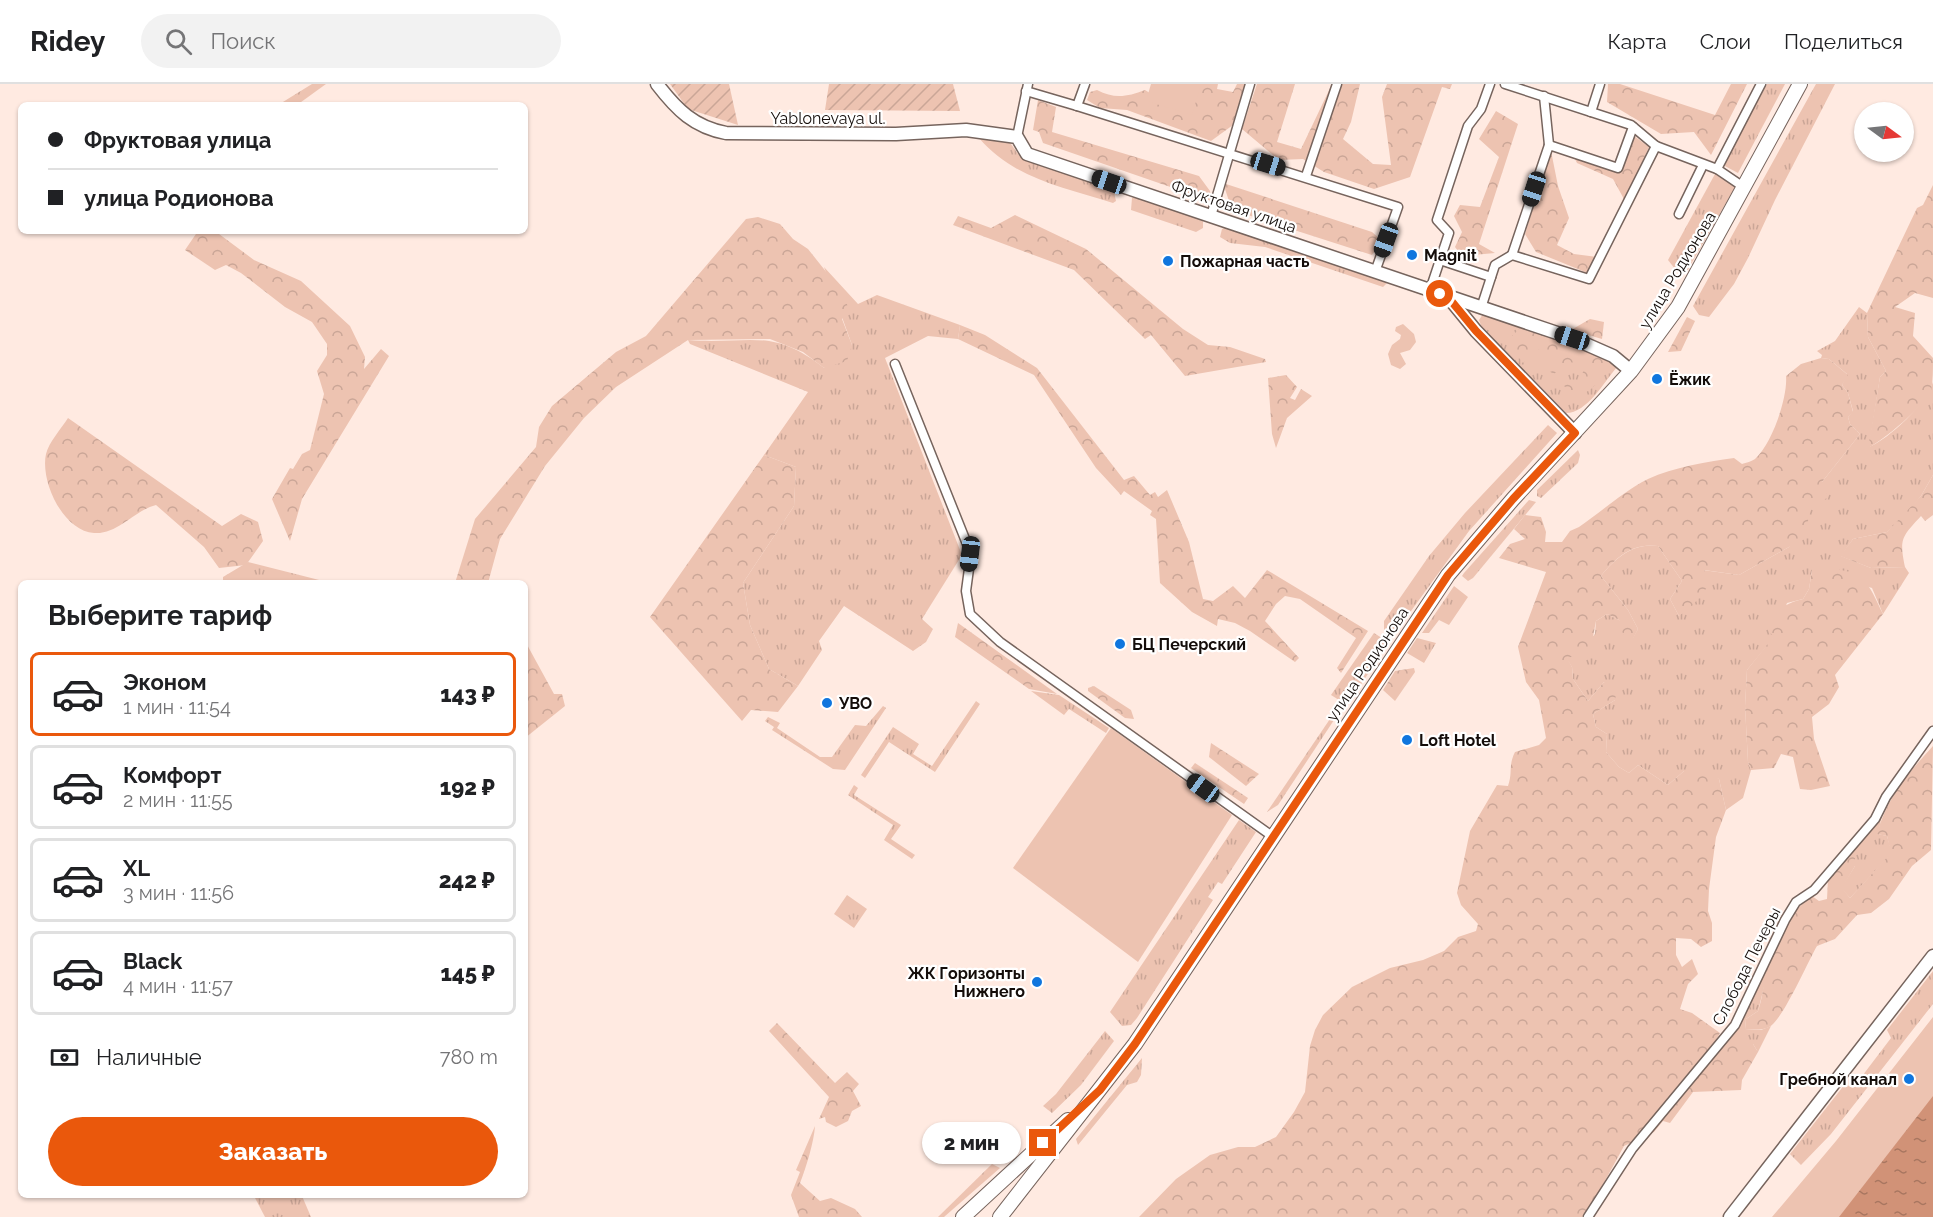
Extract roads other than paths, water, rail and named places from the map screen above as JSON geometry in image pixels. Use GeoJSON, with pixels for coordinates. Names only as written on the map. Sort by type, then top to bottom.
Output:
{"type":"FeatureCollection","features":[{"type":"Feature","properties":{"kind":"main road","name":"улица Родионова"},"geometry":{"type":"LineString","coordinates":[[1000,1217],[1100,1090],[1180,978],[1272,836],[1448,575],[1513,499],[1632,370],[1678,308],[1800,84]]}},
{"type":"Feature","properties":{"kind":"main road","name":"улица Родионова"},"geometry":{"type":"LineString","coordinates":[[963,1217],[1100,1090]]}},
{"type":"Feature","properties":{"kind":"street","name":"Yablonevaya ul."},"geometry":{"type":"LineString","coordinates":[[657,84],[687,118],[708,130],[726,133],[896,134],[966,130],[1017,137]]}},
{"type":"Feature","properties":{"kind":"street"},"geometry":{"type":"LineString","coordinates":[[1077,106],[1085,84]]}},
{"type":"Feature","properties":{"kind":"street"},"geometry":{"type":"LineString","coordinates":[[1211,216],[1250,84]]}},
{"type":"Feature","properties":{"kind":"street"},"geometry":{"type":"LineString","coordinates":[[1306,176],[1337,84]]}},
{"type":"Feature","properties":{"kind":"street"},"geometry":{"type":"LineString","coordinates":[[1430,290],[1449,233],[1437,220],[1468,126],[1481,109],[1490,84]]}},
{"type":"Feature","properties":{"kind":"street"},"geometry":{"type":"LineString","coordinates":[[1505,84],[1633,127],[1656,146],[1718,169],[1745,188]]}},
{"type":"Feature","properties":{"kind":"street"},"geometry":{"type":"LineString","coordinates":[[1591,112],[1600,84]]}},
{"type":"Feature","properties":{"kind":"street"},"geometry":{"type":"LineString","coordinates":[[1718,169],[1761,84]]}},
{"type":"Feature","properties":{"kind":"street"},"geometry":{"type":"LineString","coordinates":[[1017,137],[1027,88],[1077,106],[1230,152],[1398,207],[1375,272]]}},
{"type":"Feature","properties":{"kind":"street"},"geometry":{"type":"LineString","coordinates":[[1471,325],[1475,313],[1481,308],[1495,265],[1512,255],[1549,145],[1544,96]]}},
{"type":"Feature","properties":{"kind":"street"},"geometry":{"type":"LineString","coordinates":[[1549,145],[1618,168],[1633,127]]}},
{"type":"Feature","properties":{"kind":"street","name":"Фруктовая улица"},"geometry":{"type":"LineString","coordinates":[[1017,137],[1027,154],[1594,347],[1613,356],[1632,370]]}},
{"type":"Feature","properties":{"kind":"street"},"geometry":{"type":"LineString","coordinates":[[1512,255],[1588,279],[1656,146]]}},
{"type":"Feature","properties":{"kind":"street"},"geometry":{"type":"LineString","coordinates":[[1678,214],[1703,165]]}},
{"type":"Feature","properties":{"kind":"street"},"geometry":{"type":"LineString","coordinates":[[1440,260],[1491,277]]}},
{"type":"Feature","properties":{"kind":"street","name":"Фруктовая улица"},"geometry":{"type":"LineString","coordinates":[[1448,297],[1471,325],[1575,433]]}},
{"type":"Feature","properties":{"kind":"street"},"geometry":{"type":"LineString","coordinates":[[895,364],[970,554],[966,591],[970,614],[1000,642],[1272,836]]}},
{"type":"Feature","properties":{"kind":"street","name":"Слобода Печеры"},"geometry":{"type":"LineString","coordinates":[[1588,1217],[1632,1149],[1735,1025],[1785,920],[1796,902],[1814,890],[1875,819],[1886,797],[1933,731]]}},
{"type":"Feature","properties":{"kind":"street"},"geometry":{"type":"LineString","coordinates":[[1730,1217],[1933,956]]}},
{"type":"Feature","properties":{"kind":"water","name":"Гребной канал"},"geometry":{"type":"Polygon","coordinates":[[[1933,1096],[1933,1217],[1839,1217],[1933,1096]]]}},
{"type":"Feature","properties":{"kind":"place","name":"Magnit"},"geometry":{"type":"Point","coordinates":[1412,255]}},
{"type":"Feature","properties":{"kind":"place","name":"Пожарная часть"},"geometry":{"type":"Point","coordinates":[1168,261]}},
{"type":"Feature","properties":{"kind":"place","name":"Ёжик"},"geometry":{"type":"Point","coordinates":[1657,379]}},
{"type":"Feature","properties":{"kind":"place","name":"БЦ Печерский"},"geometry":{"type":"Point","coordinates":[1120,644]}},
{"type":"Feature","properties":{"kind":"place","name":"УВО"},"geometry":{"type":"Point","coordinates":[827,703]}},
{"type":"Feature","properties":{"kind":"place","name":"Loft Hotel"},"geometry":{"type":"Point","coordinates":[1407,740]}},
{"type":"Feature","properties":{"kind":"place","name":"ЖК Горизонты Нижнего"},"geometry":{"type":"Point","coordinates":[1037,982]}},
{"type":"Feature","properties":{"kind":"place","name":"Гребной канал"},"geometry":{"type":"Point","coordinates":[1909,1079]}}]}
